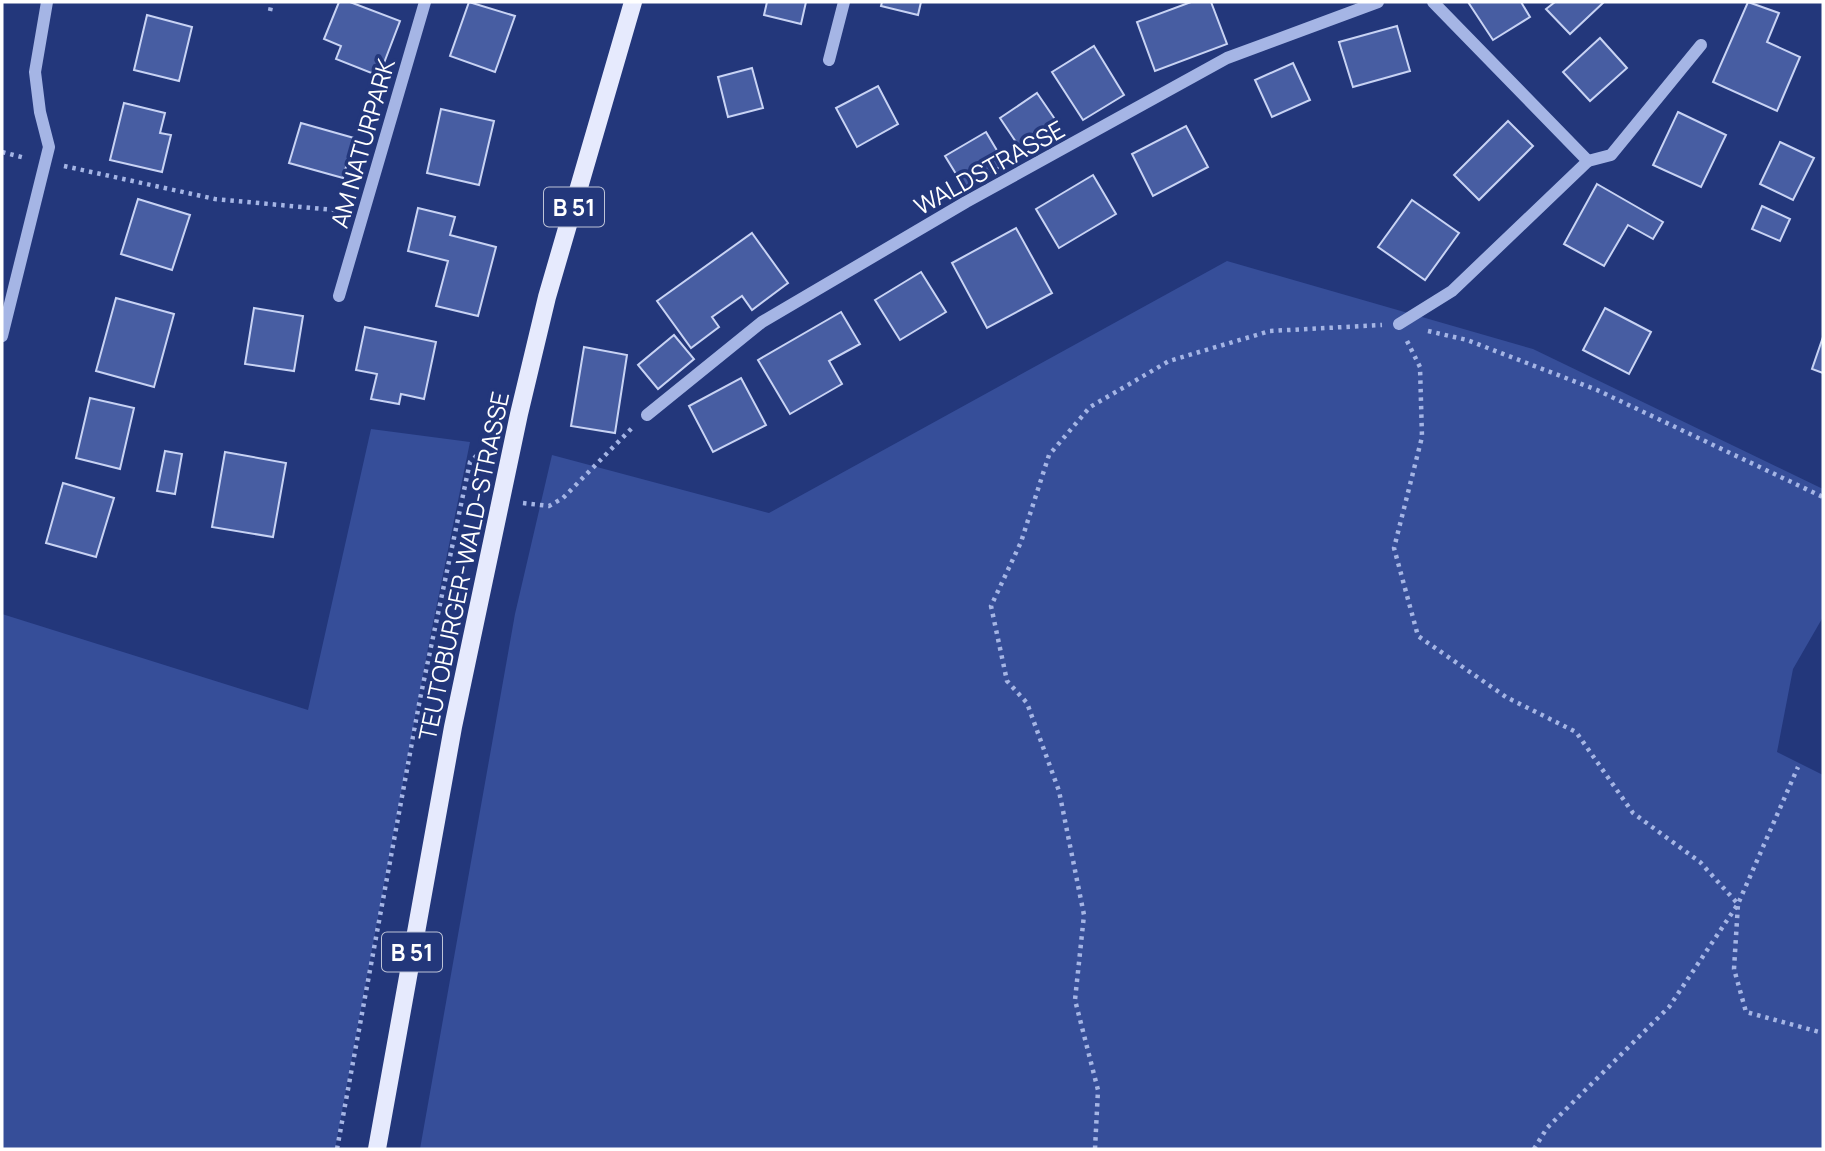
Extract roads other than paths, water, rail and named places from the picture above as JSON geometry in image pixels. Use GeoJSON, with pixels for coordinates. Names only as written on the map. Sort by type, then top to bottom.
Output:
{"type":"FeatureCollection","features":[{"type":"Feature","properties":{"kind":"main road","name":"TEUTOBURGER-WALD-STRASSE"},"geometry":{"type":"LineString","coordinates":[[377,1149],[447,755],[501,498],[547,297],[634,2]]}},
{"type":"Feature","properties":{"kind":"street"},"geometry":{"type":"LineString","coordinates":[[2,336],[49,147],[40,112],[35,72],[47,2]]}},
{"type":"Feature","properties":{"kind":"street","name":"AM NATURPARK"},"geometry":{"type":"LineString","coordinates":[[340,296],[362,212],[425,2]]}},
{"type":"Feature","properties":{"kind":"street"},"geometry":{"type":"LineString","coordinates":[[830,60],[844,2]]}},
{"type":"Feature","properties":{"kind":"street","name":"WALDSTRASSE"},"geometry":{"type":"LineString","coordinates":[[647,415],[762,322],[978,196],[1227,58],[1378,2]]}},
{"type":"Feature","properties":{"kind":"street"},"geometry":{"type":"LineString","coordinates":[[1433,2],[1588,161]]}},
{"type":"Feature","properties":{"kind":"street"},"geometry":{"type":"LineString","coordinates":[[1399,324],[1452,291],[1588,161],[1611,155],[1701,45]]}}]}
